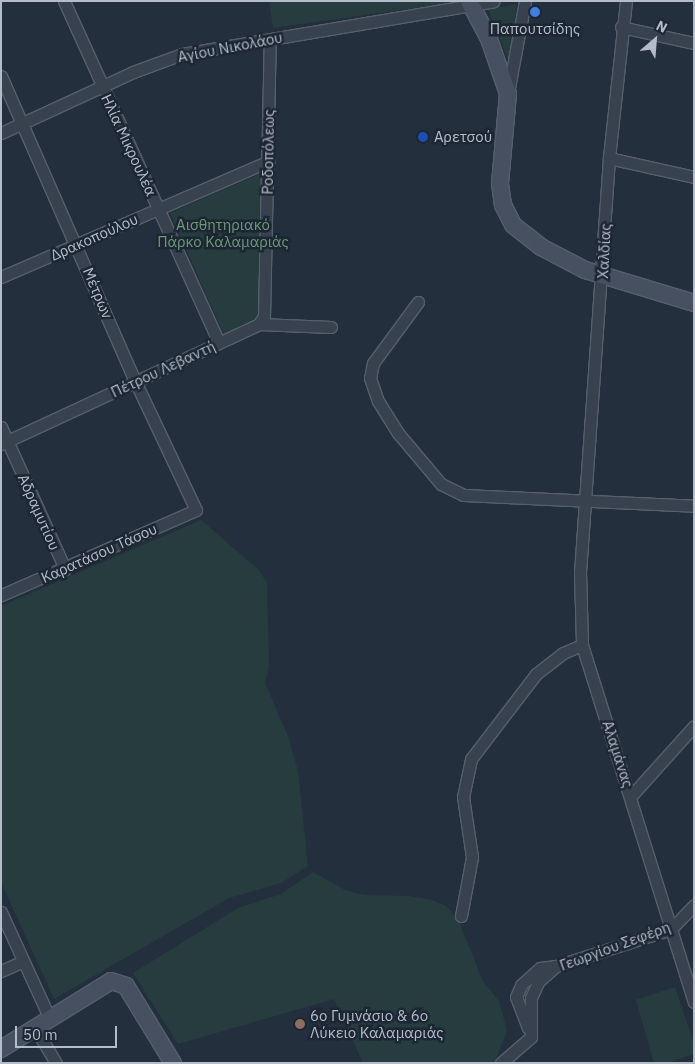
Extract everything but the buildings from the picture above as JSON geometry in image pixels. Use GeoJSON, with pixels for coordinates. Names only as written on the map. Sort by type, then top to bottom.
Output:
{"type":"FeatureCollection","features":[{"type":"Feature","properties":{"kind":"main road"},"geometry":{"type":"LineString","coordinates":[[470,3],[489,39],[508,94],[500,177],[503,205],[518,231],[541,247],[603,277],[694,303]]}},
{"type":"Feature","properties":{"kind":"main road"},"geometry":{"type":"LineString","coordinates":[[1,1049],[34,1026],[111,981],[126,986],[173,1063]]}},
{"type":"Feature","properties":{"kind":"street","name":"Ηλία Μικρουλέα"},"geometry":{"type":"LineString","coordinates":[[64,1],[219,343]]}},
{"type":"Feature","properties":{"kind":"street","name":"Αγίου Νικολάου"},"geometry":{"type":"LineString","coordinates":[[1,133],[102,86],[182,54],[470,3],[494,1]]}},
{"type":"Feature","properties":{"kind":"street"},"geometry":{"type":"LineString","coordinates":[[508,94],[525,1]]}},
{"type":"Feature","properties":{"kind":"street","name":"Χαλδίας"},"geometry":{"type":"LineString","coordinates":[[585,501],[603,277],[609,158],[621,27],[626,1]]}},
{"type":"Feature","properties":{"kind":"street"},"geometry":{"type":"LineString","coordinates":[[621,27],[694,43]]}},
{"type":"Feature","properties":{"kind":"street","name":"Ροδοπόλεως"},"geometry":{"type":"LineString","coordinates":[[259,324],[264,316],[269,161],[270,39]]}},
{"type":"Feature","properties":{"kind":"street","name":"Μέτρων"},"geometry":{"type":"LineString","coordinates":[[1,76],[77,245],[136,383],[196,510]]}},
{"type":"Feature","properties":{"kind":"street"},"geometry":{"type":"LineString","coordinates":[[609,158],[694,177]]}},
{"type":"Feature","properties":{"kind":"street","name":"Δρακοπούλου"},"geometry":{"type":"LineString","coordinates":[[1,277],[269,161]]}},
{"type":"Feature","properties":{"kind":"street"},"geometry":{"type":"LineString","coordinates":[[418,302],[370,370],[378,401],[398,433],[441,484],[451,491],[464,495],[694,506]]}},
{"type":"Feature","properties":{"kind":"street","name":"Πέτρου Λεβαντή"},"geometry":{"type":"LineString","coordinates":[[4,442],[136,383],[259,324],[331,327]]}},
{"type":"Feature","properties":{"kind":"street","name":"Αδραμυτίου"},"geometry":{"type":"LineString","coordinates":[[1,427],[4,442],[65,569]]}},
{"type":"Feature","properties":{"kind":"street","name":"Αλαμάνας"},"geometry":{"type":"LineString","coordinates":[[585,501],[580,572],[582,645],[631,796],[694,1002]]}},
{"type":"Feature","properties":{"kind":"street","name":"Καρατάσου Τάσου"},"geometry":{"type":"LineString","coordinates":[[1,595],[65,569],[196,510]]}},
{"type":"Feature","properties":{"kind":"street"},"geometry":{"type":"LineString","coordinates":[[461,916],[472,857],[463,797],[471,759],[536,674],[563,653],[582,645]]}},
{"type":"Feature","properties":{"kind":"street"},"geometry":{"type":"LineString","coordinates":[[631,796],[694,726]]}},
{"type":"Feature","properties":{"kind":"street","name":"Γεωργίου Σεφέρη"},"geometry":{"type":"LineString","coordinates":[[501,1063],[531,1037],[516,997],[529,976],[540,968],[556,966],[671,928],[694,905]]}},
{"type":"Feature","properties":{"kind":"street"},"geometry":{"type":"LineString","coordinates":[[1,912],[50,1017]]}},
{"type":"Feature","properties":{"kind":"street"},"geometry":{"type":"LineString","coordinates":[[1,971],[23,961]]}},
{"type":"Feature","properties":{"kind":"street"},"geometry":{"type":"LineString","coordinates":[[34,1026],[56,1063]]}},
{"type":"Feature","properties":{"kind":"green space"},"geometry":{"type":"Polygon","coordinates":[[[269,1],[451,1],[451,3],[273,28],[269,1]]]}},
{"type":"Feature","properties":{"kind":"green space"},"geometry":{"type":"Polygon","coordinates":[[[517,4],[509,59],[508,59],[488,9],[517,4]]]}},
{"type":"Feature","properties":{"kind":"green space","name":"Αισθητηριακό Πάρκο Καλαμαριάς"},"geometry":{"type":"Polygon","coordinates":[[[264,172],[260,314],[256,322],[225,337],[170,213],[264,172]]]}},
{"type":"Feature","properties":{"kind":"green space"},"geometry":{"type":"Polygon","coordinates":[[[201,520],[259,570],[267,583],[269,666],[265,683],[288,736],[298,771],[308,866],[281,883],[229,898],[54,999],[1,882],[1,606],[201,520]]]}},
{"type":"Feature","properties":{"kind":"green space"},"geometry":{"type":"Polygon","coordinates":[[[313,872],[345,890],[363,895],[409,896],[432,900],[446,906],[458,919],[483,981],[499,1001],[507,1030],[495,1062],[363,1063],[334,999],[178,1044],[133,973],[238,908],[281,894],[313,872]]]}},
{"type":"Feature","properties":{"kind":"green space"},"geometry":{"type":"Polygon","coordinates":[[[675,987],[694,1043],[694,1054],[668,1063],[654,1063],[636,1000],[675,987]]]}},
{"type":"Feature","properties":{"kind":"place","name":"Παπουτσίδης"},"geometry":{"type":"Point","coordinates":[535,12]}},
{"type":"Feature","properties":{"kind":"place","name":"Αρετσού"},"geometry":{"type":"Point","coordinates":[423,137]}},
{"type":"Feature","properties":{"kind":"place","name":"6ο Γυμνάσιο & 6ο Λύκειο Καλαμαριάς"},"geometry":{"type":"Point","coordinates":[300,1024]}}]}
